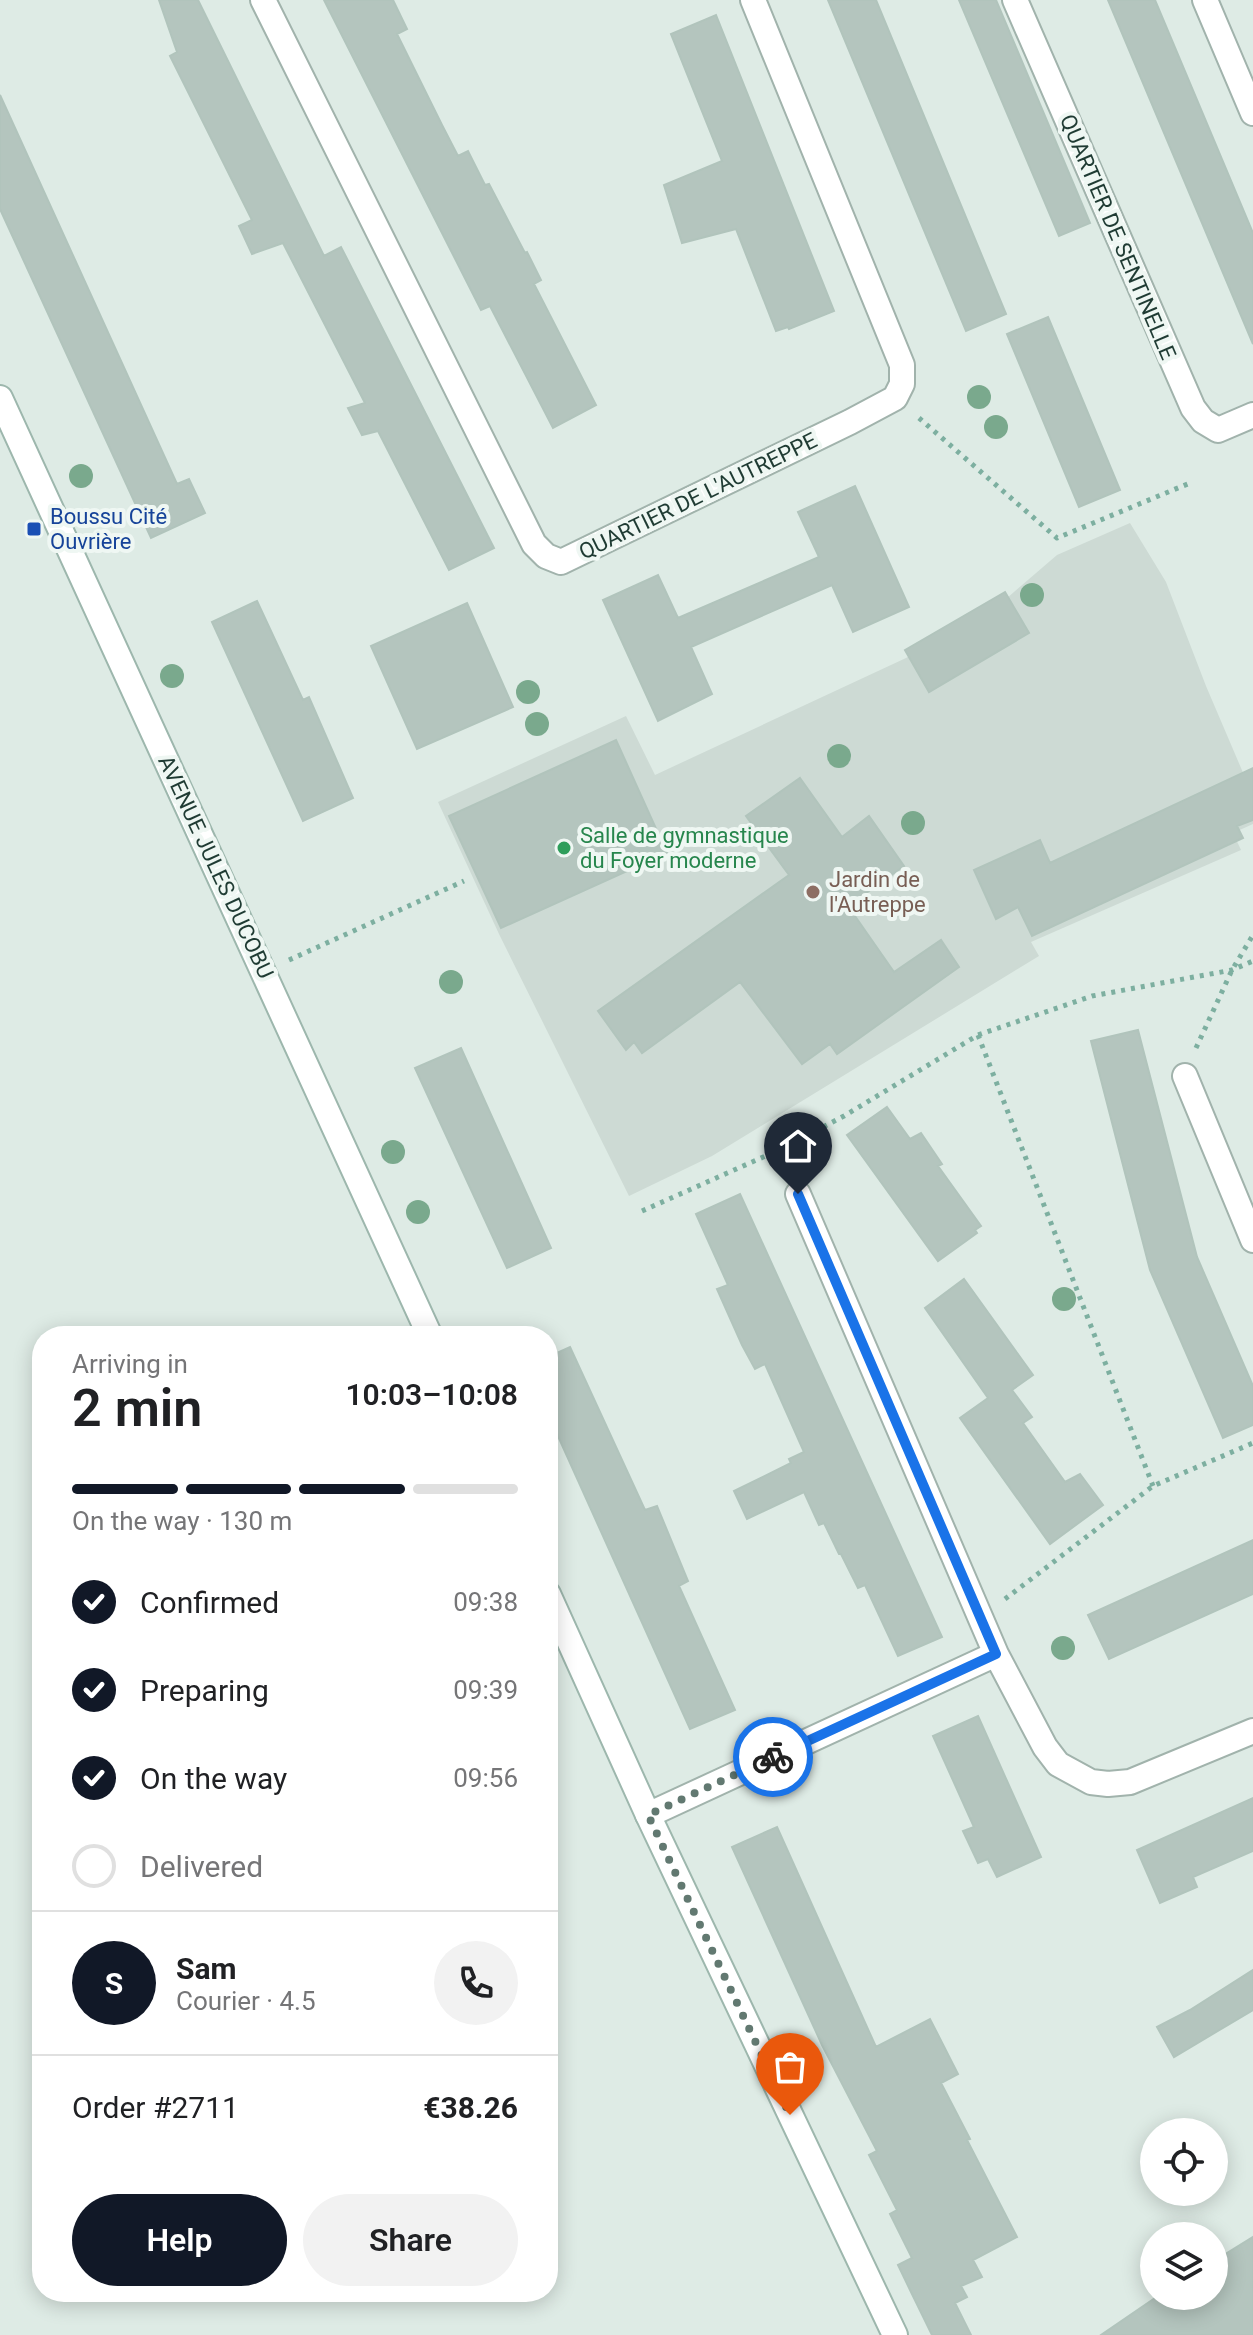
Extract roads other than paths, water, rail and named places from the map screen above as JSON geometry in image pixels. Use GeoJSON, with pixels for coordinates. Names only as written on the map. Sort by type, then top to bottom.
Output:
{"type":"FeatureCollection","features":[{"type":"Feature","properties":{"kind":"street","name":"QUARTIER DE L'AUTREPPE"},"geometry":{"type":"LineString","coordinates":[[263,0],[534,544],[546,556],[561,562],[836,429],[895,398],[902,384],[902,365],[753,0]]}},
{"type":"Feature","properties":{"kind":"street","name":"QUARTIER DE SENTINELLE"},"geometry":{"type":"LineString","coordinates":[[1015,0],[1193,408],[1203,421],[1218,430],[1253,415]]}},
{"type":"Feature","properties":{"kind":"street"},"geometry":{"type":"LineString","coordinates":[[1205,0],[1253,113]]}},
{"type":"Feature","properties":{"kind":"street","name":"AVENUE JULES DUCOBU"},"geometry":{"type":"LineString","coordinates":[[0,398],[425,1326]]}},
{"type":"Feature","properties":{"kind":"street"},"geometry":{"type":"LineString","coordinates":[[1185,1076],[1253,1240]]}},
{"type":"Feature","properties":{"kind":"street"},"geometry":{"type":"LineString","coordinates":[[798,1194],[996,1654],[1045,1747],[1058,1764],[1091,1782],[1130,1782],[1253,1731]]}},
{"type":"Feature","properties":{"kind":"street"},"geometry":{"type":"LineString","coordinates":[[558,1616],[648,1815],[895,2335]]}},
{"type":"Feature","properties":{"kind":"street"},"geometry":{"type":"LineString","coordinates":[[648,1815],[996,1654]]}},
{"type":"Feature","properties":{"kind":"place","name":"Boussu Cité Ouvrière"},"geometry":{"type":"Point","coordinates":[34,529]}},
{"type":"Feature","properties":{"kind":"place","name":"Salle de gymnastique du Foyer moderne"},"geometry":{"type":"Point","coordinates":[564,848]}},
{"type":"Feature","properties":{"kind":"place","name":"Jardin de l'Autreppe"},"geometry":{"type":"Point","coordinates":[813,892]}}]}
